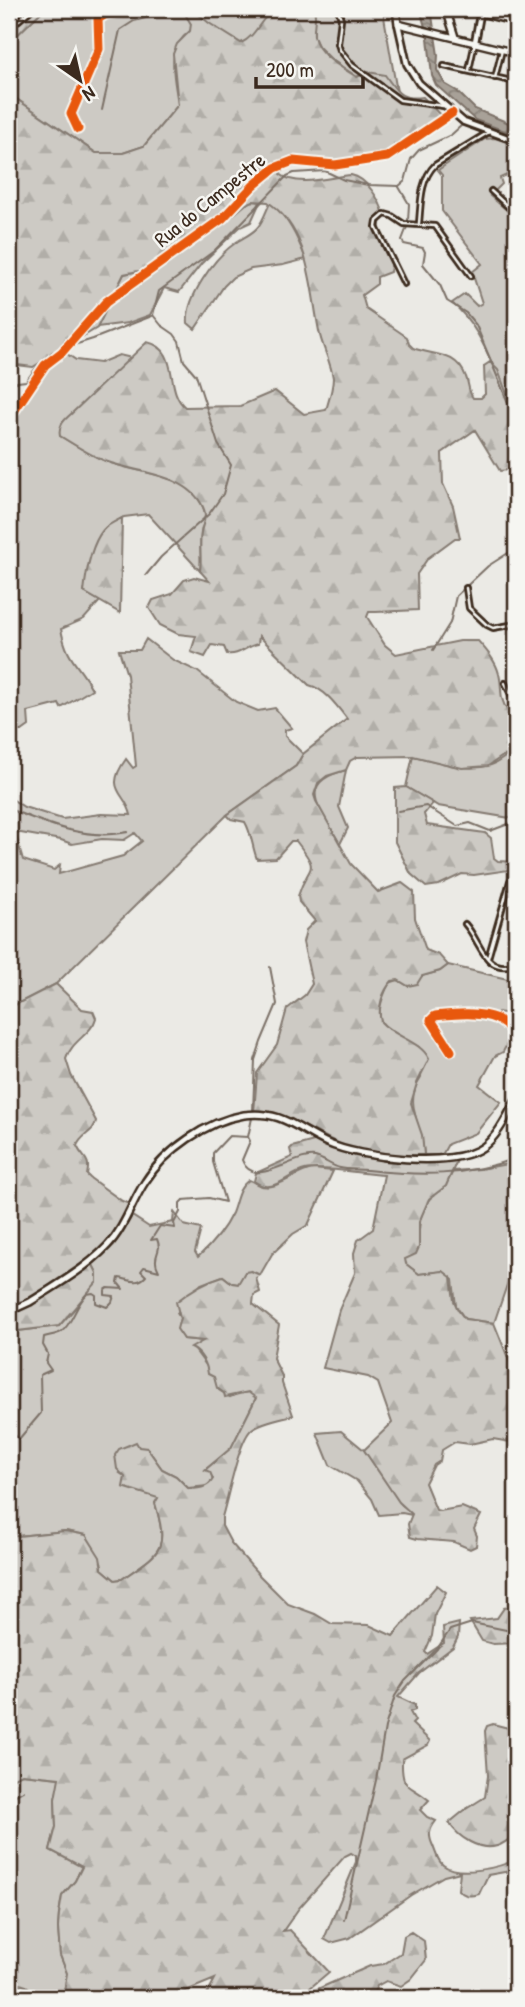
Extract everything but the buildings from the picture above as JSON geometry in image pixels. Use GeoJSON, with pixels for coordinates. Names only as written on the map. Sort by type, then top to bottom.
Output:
{"type":"FeatureCollection","features":[{"type":"Feature","properties":{"kind":"main road"},"geometry":{"type":"LineString","coordinates":[[396,9],[398,24],[516,52]]}},
{"type":"Feature","properties":{"kind":"main road"},"geometry":{"type":"LineString","coordinates":[[446,9],[455,37]]}},
{"type":"Feature","properties":{"kind":"main road"},"geometry":{"type":"LineString","coordinates":[[9,1307],[17,1308],[30,1302],[103,1250],[114,1238],[132,1210],[144,1183],[159,1164],[200,1132],[223,1120],[266,1114],[282,1117],[348,1151],[377,1157],[445,1158],[467,1155],[481,1149],[496,1133],[516,1100]]}},
{"type":"Feature","properties":{"kind":"street"},"geometry":{"type":"LineString","coordinates":[[9,26],[32,9]]}},
{"type":"Feature","properties":{"kind":"street"},"geometry":{"type":"LineString","coordinates":[[78,129],[71,114],[99,48],[99,19],[106,14],[140,9]]}},
{"type":"Feature","properties":{"kind":"street"},"geometry":{"type":"LineString","coordinates":[[338,9],[341,19],[338,44],[352,65],[400,100],[445,106]]}},
{"type":"Feature","properties":{"kind":"street"},"geometry":{"type":"LineString","coordinates":[[458,9],[480,10],[516,22]]}},
{"type":"Feature","properties":{"kind":"street"},"geometry":{"type":"LineString","coordinates":[[469,72],[480,10]]}},
{"type":"Feature","properties":{"kind":"street"},"geometry":{"type":"LineString","coordinates":[[398,24],[410,71],[419,83],[464,122],[516,141]]}},
{"type":"Feature","properties":{"kind":"street"},"geometry":{"type":"LineString","coordinates":[[495,78],[502,49]]}},
{"type":"Feature","properties":{"kind":"street"},"geometry":{"type":"LineString","coordinates":[[444,66],[516,82]]}},
{"type":"Feature","properties":{"kind":"street","name":"Rua do Campestre"},"geometry":{"type":"LineString","coordinates":[[9,427],[14,411],[39,372],[71,343],[113,296],[223,218],[253,186],[275,168],[293,161],[335,165],[354,160],[384,158],[452,113]]}},
{"type":"Feature","properties":{"kind":"street"},"geometry":{"type":"LineString","coordinates":[[419,223],[423,187],[429,171],[442,160],[489,132]]}},
{"type":"Feature","properties":{"kind":"street"},"geometry":{"type":"LineString","coordinates":[[491,191],[516,214]]}},
{"type":"Feature","properties":{"kind":"street"},"geometry":{"type":"LineString","coordinates":[[404,285],[376,224],[381,216],[388,214],[404,224],[432,224],[438,228],[471,276]]}},
{"type":"Feature","properties":{"kind":"street"},"geometry":{"type":"LineString","coordinates":[[466,588],[469,608],[487,625],[493,628],[516,624]]}},
{"type":"Feature","properties":{"kind":"street"},"geometry":{"type":"LineString","coordinates":[[505,683],[516,704]]}},
{"type":"Feature","properties":{"kind":"street"},"geometry":{"type":"LineString","coordinates":[[488,958],[510,881],[516,890]]}},
{"type":"Feature","properties":{"kind":"street"},"geometry":{"type":"LineString","coordinates":[[465,924],[495,966],[516,964]]}},
{"type":"Feature","properties":{"kind":"street"},"geometry":{"type":"LineString","coordinates":[[451,1051],[431,1020],[435,1016],[462,1013],[484,1016],[499,1020],[506,1027],[516,1030]]}},
{"type":"Feature","properties":{"kind":"green space"},"geometry":{"type":"Polygon","coordinates":[[[288,7],[314,9],[316,43],[331,60],[357,77],[368,72],[385,75],[400,94],[423,97],[443,118],[394,156],[331,167],[303,163],[285,169],[280,174],[304,181],[351,175],[362,180],[382,209],[384,215],[380,233],[395,263],[390,272],[377,277],[377,284],[362,295],[366,309],[407,337],[413,348],[444,356],[456,363],[466,377],[473,398],[481,398],[485,394],[484,366],[490,362],[498,370],[508,397],[516,403],[516,469],[500,471],[475,430],[442,453],[443,484],[453,506],[460,538],[455,538],[428,558],[417,574],[418,610],[369,612],[367,617],[385,645],[396,654],[460,641],[478,641],[498,669],[505,706],[508,711],[516,711],[516,754],[503,756],[488,766],[462,768],[413,756],[357,757],[350,761],[346,770],[327,776],[318,783],[314,795],[351,864],[378,892],[402,883],[414,892],[415,918],[426,950],[439,955],[448,965],[440,971],[422,976],[417,984],[408,986],[398,980],[392,981],[380,1005],[381,1022],[414,1043],[429,1059],[411,1103],[422,1135],[424,1155],[374,1155],[345,1147],[289,1118],[254,1113],[257,1073],[277,1045],[287,1009],[305,995],[312,984],[303,942],[306,930],[315,921],[299,902],[298,896],[311,864],[296,841],[291,841],[276,858],[257,859],[245,822],[231,819],[227,815],[296,766],[303,754],[347,719],[330,699],[309,685],[259,636],[258,644],[235,654],[227,654],[224,647],[212,645],[205,657],[191,652],[196,636],[178,634],[160,625],[149,608],[153,600],[172,594],[184,580],[194,577],[209,581],[200,571],[200,538],[205,517],[203,507],[196,496],[174,481],[102,460],[60,436],[61,426],[66,419],[147,342],[158,346],[164,353],[175,391],[185,407],[240,406],[275,391],[304,414],[326,410],[332,386],[332,372],[320,337],[306,260],[292,228],[282,214],[268,202],[253,201],[246,204],[221,226],[158,267],[124,274],[97,328],[33,367],[9,364],[9,94],[96,153],[123,153],[144,146],[178,105],[173,54],[177,44],[190,31],[191,24],[182,9],[192,9],[241,43],[251,36],[274,10],[288,7]]]}},
{"type":"Feature","properties":{"kind":"green space"},"geometry":{"type":"Polygon","coordinates":[[[9,9],[44,9],[9,43],[9,9]]]}},
{"type":"Feature","properties":{"kind":"green space"},"geometry":{"type":"Polygon","coordinates":[[[44,9],[280,9],[241,69],[190,31],[182,39],[174,56],[178,105],[144,146],[123,153],[96,153],[9,94],[9,43],[44,9]]]}},
{"type":"Feature","properties":{"kind":"green space"},"geometry":{"type":"Polygon","coordinates":[[[314,9],[391,9],[383,11],[397,92],[375,74],[357,77],[318,46],[314,37],[314,9]]]}},
{"type":"Feature","properties":{"kind":"green space"},"geometry":{"type":"Polygon","coordinates":[[[495,138],[516,145],[516,171],[500,178],[502,184],[490,196],[516,218],[516,403],[508,397],[471,323],[452,303],[465,294],[477,306],[482,303],[472,272],[482,264],[442,211],[442,175],[438,170],[485,139],[495,138]]]}},
{"type":"Feature","properties":{"kind":"green space"},"geometry":{"type":"Polygon","coordinates":[[[253,201],[260,202],[251,222],[240,227],[202,263],[179,292],[164,288],[150,315],[128,323],[97,327],[124,274],[158,267],[253,201]]]}},
{"type":"Feature","properties":{"kind":"green space"},"geometry":{"type":"Polygon","coordinates":[[[270,203],[287,221],[306,259],[251,269],[233,277],[195,329],[188,323],[188,313],[202,280],[226,250],[257,228],[270,203]]]}},
{"type":"Feature","properties":{"kind":"green space"},"geometry":{"type":"Polygon","coordinates":[[[64,348],[67,354],[76,360],[100,363],[119,355],[132,358],[62,423],[60,436],[108,462],[174,481],[196,496],[205,514],[200,538],[200,571],[148,514],[124,517],[105,528],[84,592],[100,601],[84,619],[61,629],[70,655],[92,689],[61,708],[59,704],[28,712],[29,726],[22,731],[9,731],[9,440],[18,405],[33,385],[42,362],[64,348]]]}},
{"type":"Feature","properties":{"kind":"green space"},"geometry":{"type":"Polygon","coordinates":[[[122,518],[120,613],[84,592],[89,560],[99,536],[107,526],[122,518]]]}},
{"type":"Feature","properties":{"kind":"green space"},"geometry":{"type":"Polygon","coordinates":[[[146,639],[173,660],[197,671],[236,702],[258,711],[275,708],[292,728],[285,730],[285,736],[303,754],[296,766],[227,815],[56,984],[9,1008],[9,797],[24,807],[62,819],[101,814],[131,815],[116,785],[119,770],[126,759],[133,768],[136,766],[127,675],[119,650],[140,650],[146,639]],[[15,832],[23,860],[54,870],[60,865],[59,874],[123,856],[142,841],[135,833],[124,840],[102,839],[72,844],[15,832]]]}},
{"type":"Feature","properties":{"kind":"green space"},"geometry":{"type":"Polygon","coordinates":[[[516,754],[516,819],[438,806],[406,787],[413,756],[471,768],[491,765],[516,754]]]}},
{"type":"Feature","properties":{"kind":"green space"},"geometry":{"type":"Polygon","coordinates":[[[346,770],[339,807],[348,828],[340,844],[320,810],[316,791],[320,783],[330,776],[346,770]]]}},
{"type":"Feature","properties":{"kind":"green space"},"geometry":{"type":"Polygon","coordinates":[[[406,787],[433,803],[424,814],[427,825],[485,833],[491,838],[494,858],[498,861],[516,862],[516,869],[474,875],[462,874],[439,885],[426,887],[411,874],[395,842],[395,788],[406,787]]]}},
{"type":"Feature","properties":{"kind":"green space"},"geometry":{"type":"Polygon","coordinates":[[[448,965],[516,981],[516,1015],[498,1012],[495,1020],[511,1036],[503,1052],[495,1056],[479,1085],[501,1102],[476,1133],[448,1144],[442,1155],[424,1155],[413,1106],[413,1096],[421,1077],[419,1047],[396,1035],[383,1024],[380,1008],[389,983],[398,980],[408,986],[422,976],[440,971],[448,965]]]}},
{"type":"Feature","properties":{"kind":"green space"},"geometry":{"type":"Polygon","coordinates":[[[56,984],[82,1009],[93,1011],[96,1018],[90,1029],[72,1047],[66,1059],[71,1075],[96,1121],[77,1146],[87,1162],[87,1175],[122,1201],[132,1205],[104,1248],[26,1301],[9,1303],[9,1008],[56,984]]]}},
{"type":"Feature","properties":{"kind":"green space"},"geometry":{"type":"Polygon","coordinates":[[[321,1139],[337,1148],[370,1158],[422,1161],[458,1158],[446,1186],[429,1199],[419,1222],[419,1247],[416,1254],[405,1259],[406,1264],[419,1274],[443,1271],[451,1277],[454,1301],[465,1319],[494,1323],[516,1378],[516,1443],[493,1439],[470,1444],[455,1442],[442,1450],[440,1461],[434,1465],[425,1483],[436,1510],[462,1507],[481,1515],[474,1529],[477,1536],[476,1546],[470,1549],[454,1542],[410,1537],[408,1524],[412,1514],[399,1502],[364,1450],[392,1423],[378,1383],[368,1377],[323,1368],[339,1310],[355,1273],[354,1253],[358,1240],[373,1229],[384,1175],[313,1169],[298,1172],[274,1185],[261,1185],[254,1181],[256,1173],[292,1157],[292,1147],[321,1139]]]}},
{"type":"Feature","properties":{"kind":"green space"},"geometry":{"type":"Polygon","coordinates":[[[516,1163],[516,1224],[508,1234],[513,1252],[511,1273],[494,1323],[465,1319],[456,1306],[453,1280],[443,1271],[419,1274],[406,1264],[404,1259],[419,1247],[420,1220],[424,1207],[453,1171],[516,1163]]]}},
{"type":"Feature","properties":{"kind":"green space"},"geometry":{"type":"Polygon","coordinates":[[[313,1169],[333,1171],[308,1225],[293,1234],[272,1254],[260,1275],[251,1271],[238,1284],[223,1276],[201,1284],[177,1313],[180,1318],[178,1328],[184,1339],[204,1341],[194,1349],[214,1376],[219,1390],[230,1397],[252,1392],[256,1398],[231,1449],[206,1469],[210,1471],[213,1479],[208,1486],[188,1488],[176,1476],[162,1469],[147,1448],[120,1473],[159,1498],[155,1503],[161,1541],[153,1556],[122,1579],[115,1580],[102,1569],[86,1535],[65,1531],[9,1537],[9,1332],[59,1326],[78,1305],[97,1273],[92,1263],[114,1245],[132,1216],[149,1227],[173,1222],[174,1212],[184,1225],[201,1229],[195,1252],[198,1257],[225,1225],[245,1183],[249,1180],[259,1185],[272,1186],[313,1169]]]}},
{"type":"Feature","properties":{"kind":"green space"},"geometry":{"type":"Polygon","coordinates":[[[92,1263],[97,1273],[97,1282],[59,1326],[9,1332],[9,1309],[29,1306],[92,1263]]]}},
{"type":"Feature","properties":{"kind":"green space"},"geometry":{"type":"Polygon","coordinates":[[[251,1271],[260,1275],[256,1278],[260,1292],[254,1295],[253,1304],[279,1325],[273,1358],[282,1376],[293,1415],[261,1424],[247,1435],[234,1470],[222,1526],[231,1543],[288,1604],[332,1624],[369,1625],[393,1636],[437,1585],[446,1592],[435,1614],[432,1636],[425,1652],[427,1654],[444,1643],[443,1627],[459,1623],[458,1637],[453,1647],[419,1673],[398,1697],[415,1705],[415,1710],[410,1712],[415,1721],[412,1724],[430,1741],[428,1745],[402,1759],[403,1776],[407,1785],[429,1800],[420,1810],[436,1821],[430,1839],[443,1865],[450,1869],[468,1871],[516,1859],[516,1870],[488,1875],[479,1894],[473,1895],[465,1895],[458,1890],[460,1872],[444,1876],[411,1895],[350,1938],[331,1943],[324,1939],[356,1862],[356,1856],[351,1853],[345,1856],[299,1908],[283,1931],[290,1930],[329,1972],[310,1988],[313,1991],[370,1966],[384,1964],[401,1953],[404,1936],[411,1932],[424,1941],[426,1960],[411,1979],[401,1986],[386,1981],[377,1986],[371,1998],[205,1998],[215,1979],[169,1998],[53,1998],[64,1992],[67,1973],[60,1955],[58,1928],[62,1896],[75,1881],[82,1867],[50,1850],[56,1827],[55,1799],[59,1778],[22,1774],[9,1780],[9,1537],[65,1531],[86,1535],[100,1557],[102,1569],[115,1580],[122,1579],[153,1556],[161,1541],[155,1503],[158,1498],[123,1487],[125,1477],[117,1469],[115,1455],[119,1449],[136,1442],[139,1447],[147,1448],[162,1469],[176,1476],[188,1488],[202,1488],[211,1482],[213,1479],[210,1472],[205,1470],[231,1448],[256,1398],[248,1392],[225,1397],[217,1388],[203,1359],[191,1348],[203,1341],[184,1339],[177,1329],[180,1318],[176,1302],[210,1280],[223,1276],[238,1284],[245,1272],[251,1271]]]}},
{"type":"Feature","properties":{"kind":"green space"},"geometry":{"type":"Polygon","coordinates":[[[341,1431],[364,1450],[402,1505],[412,1515],[379,1515],[372,1499],[357,1481],[330,1465],[317,1433],[341,1431]]]}},
{"type":"Feature","properties":{"kind":"green space"},"geometry":{"type":"Polygon","coordinates":[[[504,1608],[516,1611],[516,1643],[493,1644],[482,1641],[470,1621],[497,1618],[504,1608]]]}},
{"type":"Feature","properties":{"kind":"green space"},"geometry":{"type":"Polygon","coordinates":[[[493,1724],[516,1730],[516,1834],[497,1846],[483,1847],[458,1834],[449,1823],[485,1797],[488,1776],[485,1731],[487,1726],[493,1724]]]}},
{"type":"Feature","properties":{"kind":"green space"},"geometry":{"type":"Polygon","coordinates":[[[22,1774],[60,1778],[55,1799],[56,1827],[50,1850],[82,1866],[75,1881],[62,1896],[58,1928],[60,1955],[67,1973],[64,1992],[53,1997],[40,1995],[26,1986],[11,1987],[9,1991],[9,1780],[22,1774]]]}},
{"type":"Feature","properties":{"kind":"green space"},"geometry":{"type":"Polygon","coordinates":[[[20,1984],[41,1998],[9,1998],[11,1987],[20,1984]]]}},
{"type":"Feature","properties":{"kind":"water"},"geometry":{"type":"Polygon","coordinates":[[[420,9],[431,9],[438,55],[437,70],[445,84],[457,91],[475,109],[516,126],[516,135],[475,120],[436,85],[420,9]]]}},
{"type":"Feature","properties":{"kind":"waterway"},"geometry":{"type":"LineString","coordinates":[[102,110],[120,30],[134,21],[180,9]]}},
{"type":"Feature","properties":{"kind":"waterway"},"geometry":{"type":"LineString","coordinates":[[146,575],[161,557],[209,514],[223,494],[231,465],[218,444],[196,375],[184,361],[179,341],[153,315],[159,291],[214,251],[287,176],[325,171],[344,180],[368,185],[399,186],[405,181],[411,159],[419,150],[451,135],[462,125]]}},
{"type":"Feature","properties":{"kind":"waterway"},"geometry":{"type":"LineString","coordinates":[[399,187],[409,204],[408,221]]}},
{"type":"Feature","properties":{"kind":"waterway"},"geometry":{"type":"LineString","coordinates":[[407,227],[402,240],[404,244],[423,248],[423,264],[440,285],[447,301],[466,313],[476,325],[516,422]]}},
{"type":"Feature","properties":{"kind":"waterway"},"geometry":{"type":"LineString","coordinates":[[9,383],[26,381],[40,362],[52,352],[152,316]]}},
{"type":"Feature","properties":{"kind":"waterway"},"geometry":{"type":"LineString","coordinates":[[9,507],[12,517],[9,531]]}},
{"type":"Feature","properties":{"kind":"waterway"},"geometry":{"type":"LineString","coordinates":[[433,650],[450,623],[456,596],[488,566],[516,548]]}},
{"type":"Feature","properties":{"kind":"waterway"},"geometry":{"type":"LineString","coordinates":[[398,811],[426,806],[457,826],[470,823],[490,831],[511,823],[516,818]]}},
{"type":"Feature","properties":{"kind":"waterway"},"geometry":{"type":"LineString","coordinates":[[9,809],[82,833],[128,832]]}},
{"type":"Feature","properties":{"kind":"waterway"},"geometry":{"type":"LineString","coordinates":[[253,1111],[255,1060],[277,1004],[270,967]]}},
{"type":"Feature","properties":{"kind":"waterway"},"geometry":{"type":"LineString","coordinates":[[252,1118],[248,1137],[250,1141],[242,1160],[248,1169],[256,1172],[276,1169],[307,1157],[315,1157],[343,1169],[424,1174],[478,1169],[516,1158]]}},
{"type":"Feature","properties":{"kind":"waterway"},"geometry":{"type":"LineString","coordinates":[[9,1430],[19,1439],[41,1413],[40,1375],[51,1370],[46,1363],[48,1354],[43,1345],[44,1337],[65,1329],[87,1294],[93,1293],[96,1295],[96,1303],[107,1307],[114,1296],[105,1295],[105,1290],[123,1289],[118,1283],[119,1278],[139,1281],[146,1276],[141,1271],[144,1267],[159,1271],[156,1262],[159,1249],[157,1239],[151,1240],[160,1226],[175,1228],[174,1223],[183,1200],[209,1198],[225,1202],[213,1162],[213,1153],[229,1136],[248,1137]]}},
{"type":"Feature","properties":{"kind":"waterway"},"geometry":{"type":"LineString","coordinates":[[344,1920],[376,1780],[385,1727],[395,1696],[405,1681],[437,1649],[450,1630],[472,1623],[516,1632]]}},
{"type":"Feature","properties":{"kind":"waterway"},"geometry":{"type":"LineString","coordinates":[[9,1799],[23,1791]]}},
{"type":"Feature","properties":{"kind":"waterway"},"geometry":{"type":"LineString","coordinates":[[487,1998],[499,1998]]}},
{"type":"Feature","properties":{"kind":"cycle path"},"geometry":{"type":"LineString","coordinates":[[78,129],[71,114],[99,49],[98,19],[106,14],[140,9]]}},
{"type":"Feature","properties":{"kind":"cycle path"},"geometry":{"type":"LineString","coordinates":[[9,427],[14,411],[45,365],[62,352],[106,302],[223,218],[253,186],[275,168],[293,161],[335,165],[387,157],[452,113]]}},
{"type":"Feature","properties":{"kind":"cycle path"},"geometry":{"type":"LineString","coordinates":[[451,1051],[431,1020],[435,1016],[482,1015],[497,1019],[516,1030]]}}]}
